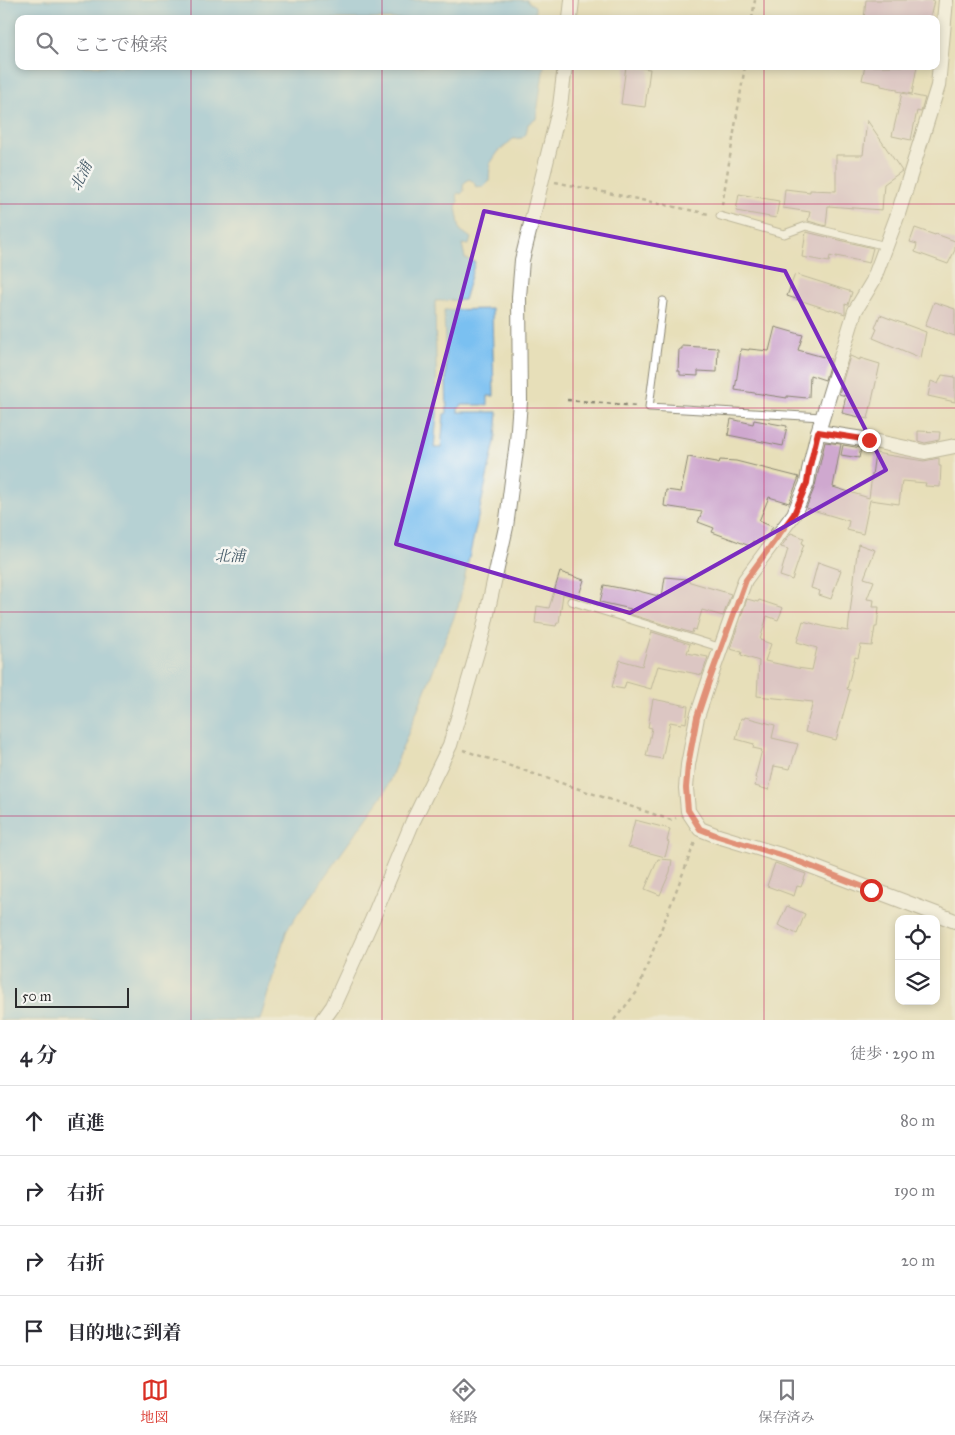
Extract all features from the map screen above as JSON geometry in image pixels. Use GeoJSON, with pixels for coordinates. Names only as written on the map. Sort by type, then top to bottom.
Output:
{"type":"FeatureCollection","features":[{"type":"Feature","properties":{"kind":"street"},"geometry":{"type":"LineString","coordinates":[[570,15],[572,0]]}},
{"type":"Feature","properties":{"kind":"street"},"geometry":{"type":"LineString","coordinates":[[940,64],[946,0]]}},
{"type":"Feature","properties":{"kind":"street"},"geometry":{"type":"LineString","coordinates":[[322,1020],[334,1006],[413,821],[450,745],[483,632],[506,527],[517,442],[520,401],[519,297],[522,260],[560,106],[564,70]]}},
{"type":"Feature","properties":{"kind":"street"},"geometry":{"type":"LineString","coordinates":[[939,70],[938,86],[898,214],[873,281],[855,310],[822,417],[807,483],[794,514],[746,580],[708,684],[697,717],[688,765],[686,788],[688,810],[700,829],[787,857],[955,921]]}},
{"type":"Feature","properties":{"kind":"street"},"geometry":{"type":"LineString","coordinates":[[818,432],[869,440],[925,452],[955,446]]}},
{"type":"Feature","properties":{"kind":"lane"},"geometry":{"type":"LineString","coordinates":[[720,216],[784,234],[806,226],[886,246]]}},
{"type":"Feature","properties":{"kind":"lane"},"geometry":{"type":"LineString","coordinates":[[663,301],[649,408],[822,417]]}},
{"type":"Feature","properties":{"kind":"lane"},"geometry":{"type":"LineString","coordinates":[[571,601],[722,648]]}},
{"type":"Feature","properties":{"kind":"path"},"geometry":{"type":"LineString","coordinates":[[753,15],[755,0]]}},
{"type":"Feature","properties":{"kind":"path"},"geometry":{"type":"LineString","coordinates":[[542,179],[720,216],[743,70]]}},
{"type":"Feature","properties":{"kind":"path"},"geometry":{"type":"LineString","coordinates":[[567,400],[649,408]]}},
{"type":"Feature","properties":{"kind":"path"},"geometry":{"type":"LineString","coordinates":[[450,745],[671,820],[688,810]]}},
{"type":"Feature","properties":{"kind":"path"},"geometry":{"type":"LineString","coordinates":[[614,1020],[637,992],[700,829]]}},
{"type":"Feature","properties":{"kind":"highlighted area"},"geometry":{"type":"Polygon","coordinates":[[[484,211],[785,271],[886,470],[630,613],[396,544],[484,211]]]}},
{"type":"Feature","properties":{"kind":"water","name":"北浦"},"geometry":{"type":"Polygon","coordinates":[[[0,0],[527,0],[535,6],[535,15],[15,15],[15,70],[543,70],[536,119],[528,124],[526,134],[522,138],[513,139],[498,152],[490,164],[489,182],[483,187],[476,188],[474,182],[469,179],[463,184],[464,191],[456,195],[460,230],[471,238],[469,245],[462,244],[465,258],[475,262],[464,300],[435,301],[437,414],[434,448],[441,448],[444,414],[447,413],[444,310],[492,309],[494,396],[488,396],[488,405],[462,405],[458,409],[458,412],[498,412],[496,437],[458,607],[385,792],[287,929],[260,1020],[0,1020],[0,0]]]}},
{"type":"Feature","properties":{"kind":"building"},"geometry":{"type":"Polygon","coordinates":[[[866,0],[934,0],[931,15],[864,15],[866,0]]]}},
{"type":"Feature","properties":{"kind":"building"},"geometry":{"type":"Polygon","coordinates":[[[625,70],[650,70],[645,107],[621,104],[625,70]]]}},
{"type":"Feature","properties":{"kind":"building"},"geometry":{"type":"Polygon","coordinates":[[[864,70],[916,70],[912,94],[862,80],[864,70]]]}},
{"type":"Feature","properties":{"kind":"building"},"geometry":{"type":"Polygon","coordinates":[[[902,93],[925,98],[921,112],[917,111],[911,140],[892,136],[902,93]]]}},
{"type":"Feature","properties":{"kind":"building"},"geometry":{"type":"Polygon","coordinates":[[[867,120],[902,171],[884,184],[882,210],[828,206],[826,226],[808,221],[810,212],[783,208],[785,189],[810,192],[810,190],[836,191],[836,155],[863,155],[867,120]]]}},
{"type":"Feature","properties":{"kind":"building"},"geometry":{"type":"Polygon","coordinates":[[[739,194],[779,201],[776,218],[736,211],[739,194]]]}},
{"type":"Feature","properties":{"kind":"building"},"geometry":{"type":"Polygon","coordinates":[[[915,228],[955,241],[955,250],[948,264],[915,252],[917,244],[910,242],[915,228]]]}},
{"type":"Feature","properties":{"kind":"building"},"geometry":{"type":"Polygon","coordinates":[[[806,232],[873,248],[869,263],[836,256],[836,258],[830,256],[829,262],[802,257],[806,232]]]}},
{"type":"Feature","properties":{"kind":"building"},"geometry":{"type":"Polygon","coordinates":[[[795,274],[852,292],[848,305],[845,304],[845,314],[787,296],[795,274]]]}},
{"type":"Feature","properties":{"kind":"building"},"geometry":{"type":"Polygon","coordinates":[[[934,302],[955,309],[955,336],[925,326],[934,302]]]}},
{"type":"Feature","properties":{"kind":"building"},"geometry":{"type":"Polygon","coordinates":[[[880,315],[926,332],[921,358],[873,338],[880,315]]]}},
{"type":"Feature","properties":{"kind":"building"},"geometry":{"type":"Polygon","coordinates":[[[775,327],[803,335],[798,350],[831,359],[825,380],[810,375],[809,397],[807,398],[787,396],[787,398],[735,390],[741,349],[769,351],[775,327]]]}},
{"type":"Feature","properties":{"kind":"building"},"geometry":{"type":"Polygon","coordinates":[[[682,346],[718,348],[717,372],[698,371],[698,376],[680,375],[680,371],[678,371],[679,349],[682,349],[682,346]]]}},
{"type":"Feature","properties":{"kind":"building"},"geometry":{"type":"Polygon","coordinates":[[[850,356],[880,364],[868,419],[842,413],[846,396],[839,394],[850,356]]]}},
{"type":"Feature","properties":{"kind":"building"},"geometry":{"type":"Polygon","coordinates":[[[942,375],[955,377],[955,402],[928,396],[931,381],[938,384],[942,375]]]}},
{"type":"Feature","properties":{"kind":"building"},"geometry":{"type":"Polygon","coordinates":[[[731,419],[753,424],[754,420],[787,426],[783,446],[728,435],[731,419]]]}},
{"type":"Feature","properties":{"kind":"building"},"geometry":{"type":"Polygon","coordinates":[[[918,431],[940,432],[939,440],[925,443],[918,441],[918,431]]]}},
{"type":"Feature","properties":{"kind":"building"},"geometry":{"type":"Polygon","coordinates":[[[825,442],[841,444],[833,487],[869,498],[875,453],[924,461],[939,458],[939,466],[941,466],[940,487],[925,486],[926,483],[902,481],[899,504],[870,500],[863,534],[847,530],[849,521],[806,508],[815,486],[825,442]]]}},
{"type":"Feature","properties":{"kind":"building"},"geometry":{"type":"Polygon","coordinates":[[[843,445],[861,448],[859,458],[841,455],[843,445]]]}},
{"type":"Feature","properties":{"kind":"building"},"geometry":{"type":"Polygon","coordinates":[[[688,457],[719,463],[720,460],[736,461],[799,477],[789,503],[769,497],[759,521],[773,527],[762,542],[758,540],[757,543],[753,541],[750,546],[712,532],[714,528],[698,522],[702,512],[664,506],[666,490],[681,492],[688,457]]]}},
{"type":"Feature","properties":{"kind":"building"},"geometry":{"type":"Polygon","coordinates":[[[791,533],[804,538],[802,543],[804,544],[792,580],[780,576],[788,549],[781,547],[791,533]]]}},
{"type":"Feature","properties":{"kind":"building"},"geometry":{"type":"Polygon","coordinates":[[[858,544],[875,550],[864,578],[874,581],[867,599],[874,600],[873,607],[879,607],[877,627],[875,627],[872,646],[861,645],[858,658],[855,657],[847,689],[850,690],[836,740],[805,732],[813,702],[757,696],[759,661],[741,655],[742,652],[730,649],[747,599],[758,602],[759,600],[783,608],[778,620],[767,616],[760,640],[771,644],[765,661],[812,670],[817,648],[797,642],[803,621],[848,631],[858,544]]]}},
{"type":"Feature","properties":{"kind":"building"},"geometry":{"type":"Polygon","coordinates":[[[818,562],[841,570],[831,599],[819,595],[820,591],[811,588],[818,562]]]}},
{"type":"Feature","properties":{"kind":"building"},"geometry":{"type":"Polygon","coordinates":[[[560,572],[584,580],[578,598],[563,594],[559,623],[556,626],[535,623],[537,606],[549,608],[560,572]]]}},
{"type":"Feature","properties":{"kind":"building"},"geometry":{"type":"Polygon","coordinates":[[[665,577],[687,579],[687,581],[731,594],[723,616],[702,610],[696,630],[693,629],[692,633],[629,614],[631,609],[600,602],[604,585],[662,597],[665,577]]]}},
{"type":"Feature","properties":{"kind":"building"},"geometry":{"type":"Polygon","coordinates":[[[652,632],[690,644],[687,653],[708,657],[702,675],[658,666],[651,689],[626,682],[624,689],[612,687],[620,660],[642,666],[652,632]]]}},
{"type":"Feature","properties":{"kind":"building"},"geometry":{"type":"Polygon","coordinates":[[[653,699],[688,706],[686,723],[670,722],[662,759],[646,756],[652,728],[648,727],[653,699]]]}},
{"type":"Feature","properties":{"kind":"building"},"geometry":{"type":"Polygon","coordinates":[[[745,717],[775,725],[772,738],[798,744],[790,769],[774,766],[769,790],[755,786],[757,778],[755,778],[762,750],[753,748],[754,744],[736,739],[741,718],[744,719],[745,717]]]}},
{"type":"Feature","properties":{"kind":"building"},"geometry":{"type":"Polygon","coordinates":[[[635,820],[670,829],[665,857],[628,847],[635,820]]]}},
{"type":"Feature","properties":{"kind":"building"},"geometry":{"type":"Polygon","coordinates":[[[658,859],[672,860],[670,872],[660,895],[645,889],[658,859]]]}},
{"type":"Feature","properties":{"kind":"building"},"geometry":{"type":"Polygon","coordinates":[[[775,863],[806,874],[801,887],[797,886],[794,896],[767,886],[775,863]]]}},
{"type":"Feature","properties":{"kind":"building"},"geometry":{"type":"Polygon","coordinates":[[[787,906],[805,914],[797,934],[778,925],[787,906]]]}},
{"type":"Feature","properties":{"kind":"route"},"geometry":{"type":"LineString","coordinates":[[869,440],[818,432],[807,483],[794,514],[746,580],[697,717],[688,765],[686,788],[688,810],[700,829],[787,857],[871,890]]}}]}
